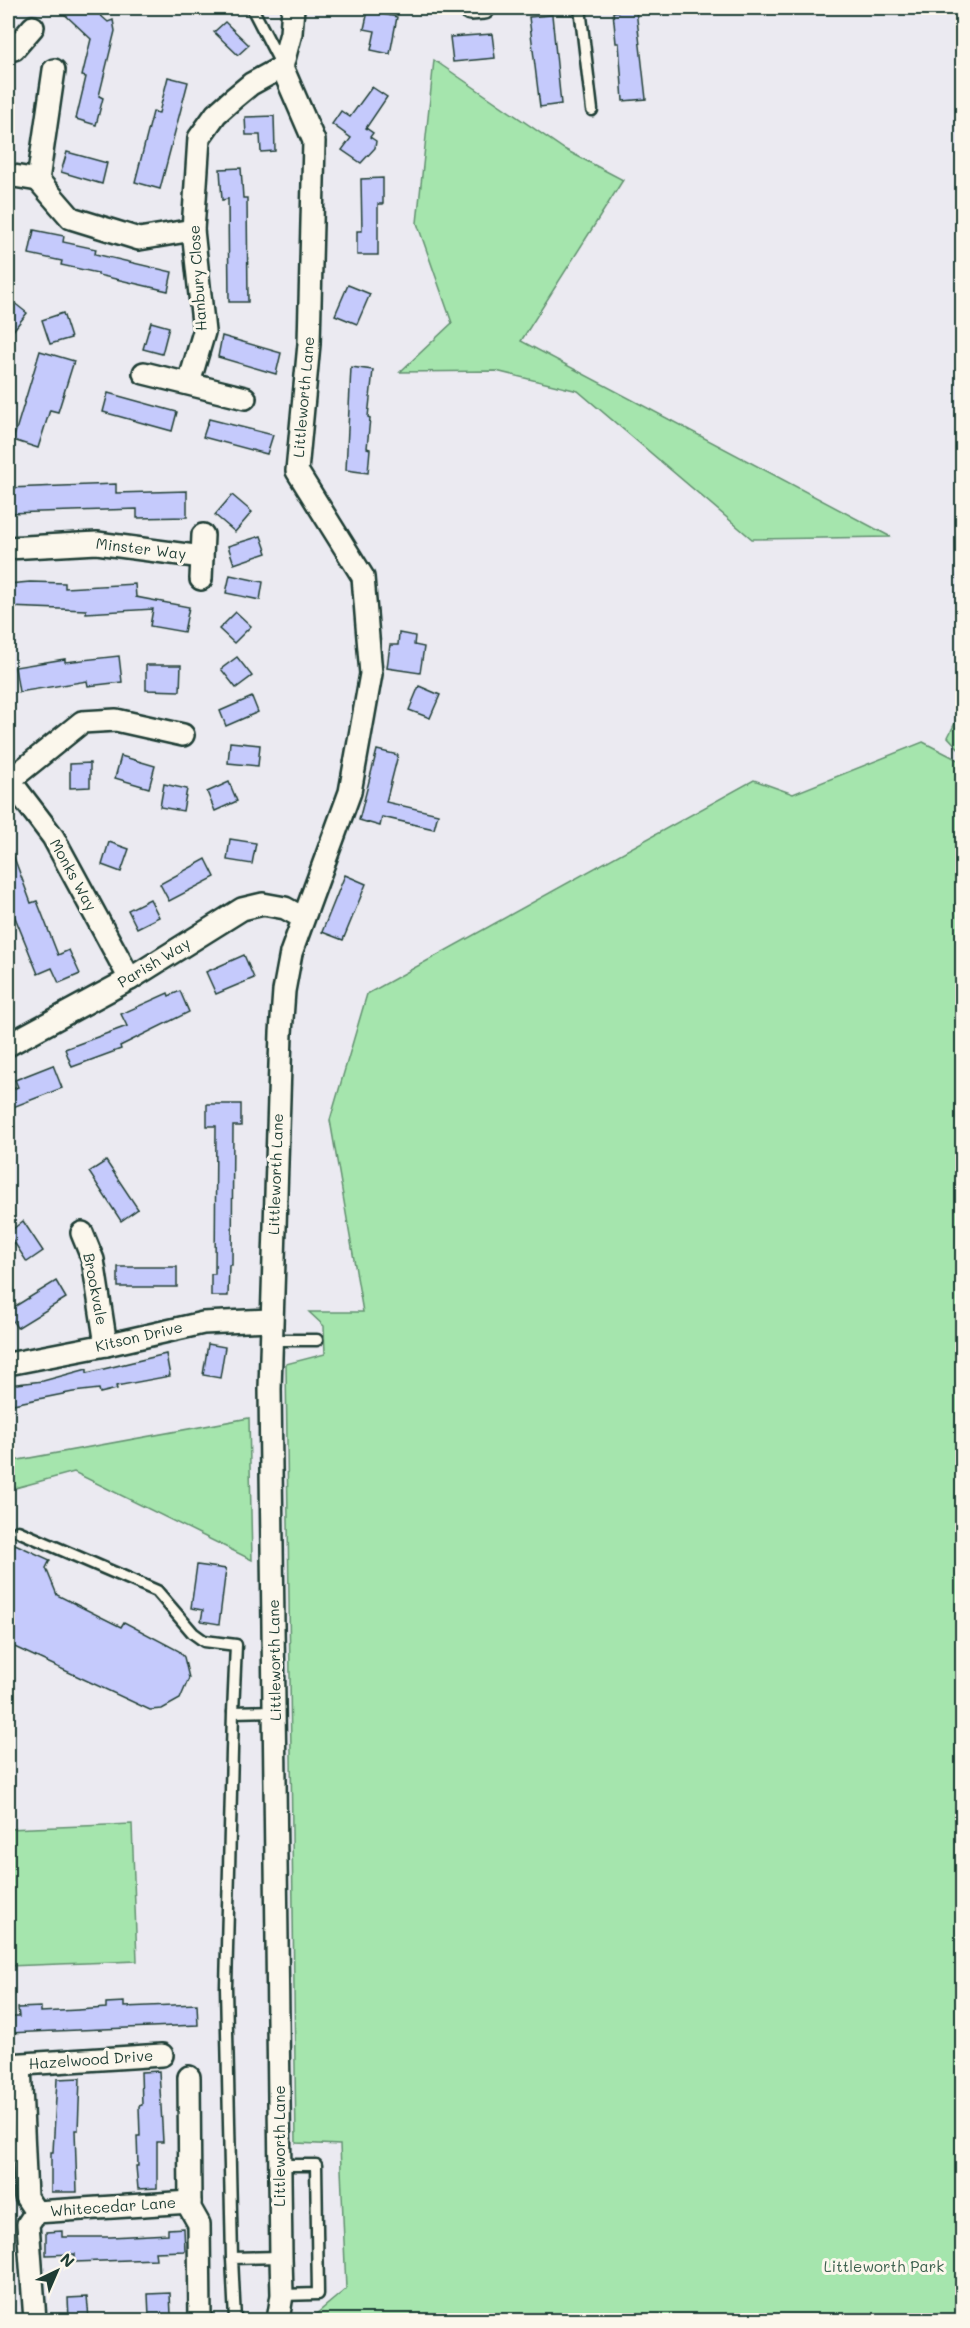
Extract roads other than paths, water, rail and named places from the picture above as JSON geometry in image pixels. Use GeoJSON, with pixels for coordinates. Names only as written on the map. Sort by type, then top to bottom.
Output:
{"type":"FeatureCollection","features":[{"type":"Feature","properties":{"kind":"street"},"geometry":{"type":"LineString","coordinates":[[282,67],[291,33],[293,8]]}},
{"type":"Feature","properties":{"kind":"street"},"geometry":{"type":"LineString","coordinates":[[8,45],[14,49],[33,27]]}},
{"type":"Feature","properties":{"kind":"street","name":"Hanbury Close"},"geometry":{"type":"LineString","coordinates":[[189,383],[204,332],[193,230],[199,138],[216,114],[251,84],[282,67]]}},
{"type":"Feature","properties":{"kind":"street","name":"Littleworth Lane"},"geometry":{"type":"LineString","coordinates":[[278,2320],[282,2295],[271,1330],[284,991],[291,952],[351,792],[371,674],[363,577],[297,471],[309,344],[314,141],[282,67]]}},
{"type":"Feature","properties":{"kind":"street"},"geometry":{"type":"LineString","coordinates":[[38,180],[54,70]]}},
{"type":"Feature","properties":{"kind":"street"},"geometry":{"type":"LineString","coordinates":[[8,175],[38,180],[71,218],[139,239],[193,230]]}},
{"type":"Feature","properties":{"kind":"street"},"geometry":{"type":"LineString","coordinates":[[144,373],[245,398]]}},
{"type":"Feature","properties":{"kind":"street","name":"Minster Way"},"geometry":{"type":"LineString","coordinates":[[201,579],[203,535]]}},
{"type":"Feature","properties":{"kind":"street","name":"Minster Way"},"geometry":{"type":"LineString","coordinates":[[8,549],[96,543],[202,556]]}},
{"type":"Feature","properties":{"kind":"street"},"geometry":{"type":"LineString","coordinates":[[9,779],[82,722],[116,720],[183,735]]}},
{"type":"Feature","properties":{"kind":"street","name":"Monks Way"},"geometry":{"type":"LineString","coordinates":[[9,779],[53,837],[130,979]]}},
{"type":"Feature","properties":{"kind":"street","name":"Parish Way"},"geometry":{"type":"LineString","coordinates":[[8,1046],[130,979],[242,909],[264,904],[285,908],[303,918]]}},
{"type":"Feature","properties":{"kind":"street","name":"Brookvale"},"geometry":{"type":"LineString","coordinates":[[81,1233],[93,1260],[106,1345]]}},
{"type":"Feature","properties":{"kind":"street","name":"Kitson Drive"},"geometry":{"type":"LineString","coordinates":[[8,1364],[203,1323],[271,1330]]}},
{"type":"Feature","properties":{"kind":"street","name":"Hazelwood Drive"},"geometry":{"type":"LineString","coordinates":[[36,2212],[26,2197],[14,2065],[162,2055]]}},
{"type":"Feature","properties":{"kind":"street"},"geometry":{"type":"LineString","coordinates":[[189,2077],[190,2202],[199,2223],[200,2320]]}},
{"type":"Feature","properties":{"kind":"street","name":"Whitecedar Lane"},"geometry":{"type":"LineString","coordinates":[[36,2212],[190,2202]]}},
{"type":"Feature","properties":{"kind":"street"},"geometry":{"type":"LineString","coordinates":[[35,2320],[28,2224],[36,2212]]}},
{"type":"Feature","properties":{"kind":"lane","name":"Littleworth Lane"},"geometry":{"type":"LineString","coordinates":[[252,8],[282,67]]}},
{"type":"Feature","properties":{"kind":"lane"},"geometry":{"type":"LineString","coordinates":[[580,8],[592,110]]}},
{"type":"Feature","properties":{"kind":"lane"},"geometry":{"type":"LineString","coordinates":[[271,1330],[317,1340]]}},
{"type":"Feature","properties":{"kind":"lane"},"geometry":{"type":"LineString","coordinates":[[18,1531],[157,1591],[193,1633],[204,1641],[236,1645],[226,1987],[235,2320]]}},
{"type":"Feature","properties":{"kind":"lane"},"geometry":{"type":"LineString","coordinates":[[233,1712],[276,1711]]}},
{"type":"Feature","properties":{"kind":"lane"},"geometry":{"type":"LineString","coordinates":[[281,2165],[316,2165],[318,2294],[282,2295]]}},
{"type":"Feature","properties":{"kind":"lane"},"geometry":{"type":"LineString","coordinates":[[232,2258],[281,2257]]}},
{"type":"Feature","properties":{"kind":"park label","name":"Littleworth Park"},"geometry":{"type":"Point","coordinates":[884,2267]}}]}
